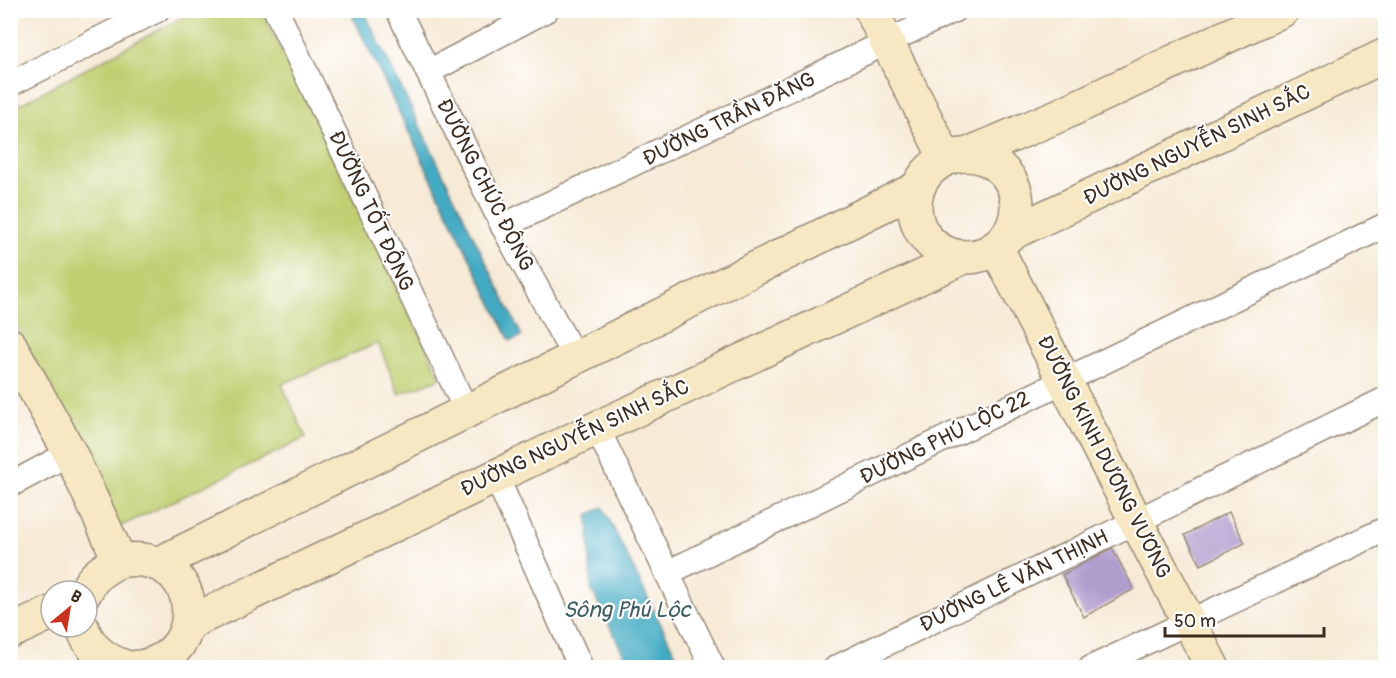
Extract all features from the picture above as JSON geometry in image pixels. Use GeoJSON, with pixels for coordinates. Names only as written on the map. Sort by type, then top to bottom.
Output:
{"type":"FeatureCollection","features":[{"type":"Feature","properties":{"kind":"main road"},"geometry":{"type":"LineString","coordinates":[[871,10],[887,43],[956,157]]}},
{"type":"Feature","properties":{"kind":"main road"},"geometry":{"type":"LineString","coordinates":[[956,157],[981,158],[995,165],[1007,176],[1014,189],[1017,205],[1015,220],[1002,241],[986,253],[964,257],[950,254],[938,248],[924,234],[916,215],[915,201],[918,188],[929,171],[956,157],[1060,115],[1283,10]]}},
{"type":"Feature","properties":{"kind":"main road","name":"ĐƯỜNG NGUYỄN SINH SẮC"},"geometry":{"type":"LineString","coordinates":[[1002,241],[1386,55]]}},
{"type":"Feature","properties":{"kind":"main road"},"geometry":{"type":"LineString","coordinates":[[158,564],[918,188]]}},
{"type":"Feature","properties":{"kind":"main road","name":"ĐƯỜNG KINH DƯƠNG VƯƠNG"},"geometry":{"type":"LineString","coordinates":[[1002,241],[1065,380],[1213,668]]}},
{"type":"Feature","properties":{"kind":"main road","name":"ĐƯỜNG NGUYỄN SINH SẮC"},"geometry":{"type":"LineString","coordinates":[[189,622],[964,257]]}},
{"type":"Feature","properties":{"kind":"main road"},"geometry":{"type":"LineString","coordinates":[[10,345],[70,453],[120,561]]}},
{"type":"Feature","properties":{"kind":"main road"},"geometry":{"type":"LineString","coordinates":[[87,639],[100,655],[133,666],[179,646],[189,622],[186,595],[170,572],[158,564],[146,560],[120,561],[104,569],[93,579]]}},
{"type":"Feature","properties":{"kind":"main road"},"geometry":{"type":"LineString","coordinates":[[10,632],[39,619]]}},
{"type":"Feature","properties":{"kind":"street"},"geometry":{"type":"LineString","coordinates":[[10,84],[157,10]]}},
{"type":"Feature","properties":{"kind":"street","name":"ĐƯỜNG TỐT ĐỘNG"},"geometry":{"type":"LineString","coordinates":[[276,10],[467,411]]}},
{"type":"Feature","properties":{"kind":"street","name":"ĐƯỜNG CHÚC ĐỘNG"},"geometry":{"type":"LineString","coordinates":[[398,10],[503,226],[575,358]]}},
{"type":"Feature","properties":{"kind":"street"},"geometry":{"type":"LineString","coordinates":[[428,72],[546,10]]}},
{"type":"Feature","properties":{"kind":"street","name":"ĐƯỜNG TRẦN ĐĂNG"},"geometry":{"type":"LineString","coordinates":[[503,226],[954,10]]}},
{"type":"Feature","properties":{"kind":"street","name":"ĐƯỜNG PHÚ LỘC 22"},"geometry":{"type":"LineString","coordinates":[[667,573],[1386,225]]}},
{"type":"Feature","properties":{"kind":"street","name":"ĐƯỜNG LÊ VĂN THỊNH"},"geometry":{"type":"LineString","coordinates":[[836,668],[1386,399]]}},
{"type":"Feature","properties":{"kind":"street"},"geometry":{"type":"LineString","coordinates":[[597,428],[713,668]]}},
{"type":"Feature","properties":{"kind":"street"},"geometry":{"type":"LineString","coordinates":[[10,484],[70,453]]}},
{"type":"Feature","properties":{"kind":"street"},"geometry":{"type":"LineString","coordinates":[[496,476],[581,668]]}},
{"type":"Feature","properties":{"kind":"street"},"geometry":{"type":"LineString","coordinates":[[1091,668],[1386,529]]}},
{"type":"Feature","properties":{"kind":"green space"},"geometry":{"type":"Polygon","coordinates":[[[194,11],[262,11],[441,378],[399,394],[378,343],[282,384],[306,438],[119,527],[11,315],[11,109],[194,11]]]}},
{"type":"Feature","properties":{"kind":"water"},"geometry":{"type":"Polygon","coordinates":[[[350,11],[364,11],[522,336],[510,341],[350,11]]]}},
{"type":"Feature","properties":{"kind":"water","name":"Sông Phú Lộc"},"geometry":{"type":"Polygon","coordinates":[[[603,507],[682,667],[630,667],[591,589],[588,515],[603,507]]]}},
{"type":"Feature","properties":{"kind":"building"},"geometry":{"type":"Polygon","coordinates":[[[1229,512],[1245,543],[1201,565],[1185,535],[1229,512]]]}},
{"type":"Feature","properties":{"kind":"building"},"geometry":{"type":"Polygon","coordinates":[[[1112,548],[1134,589],[1084,617],[1062,575],[1112,548]]]}}]}
